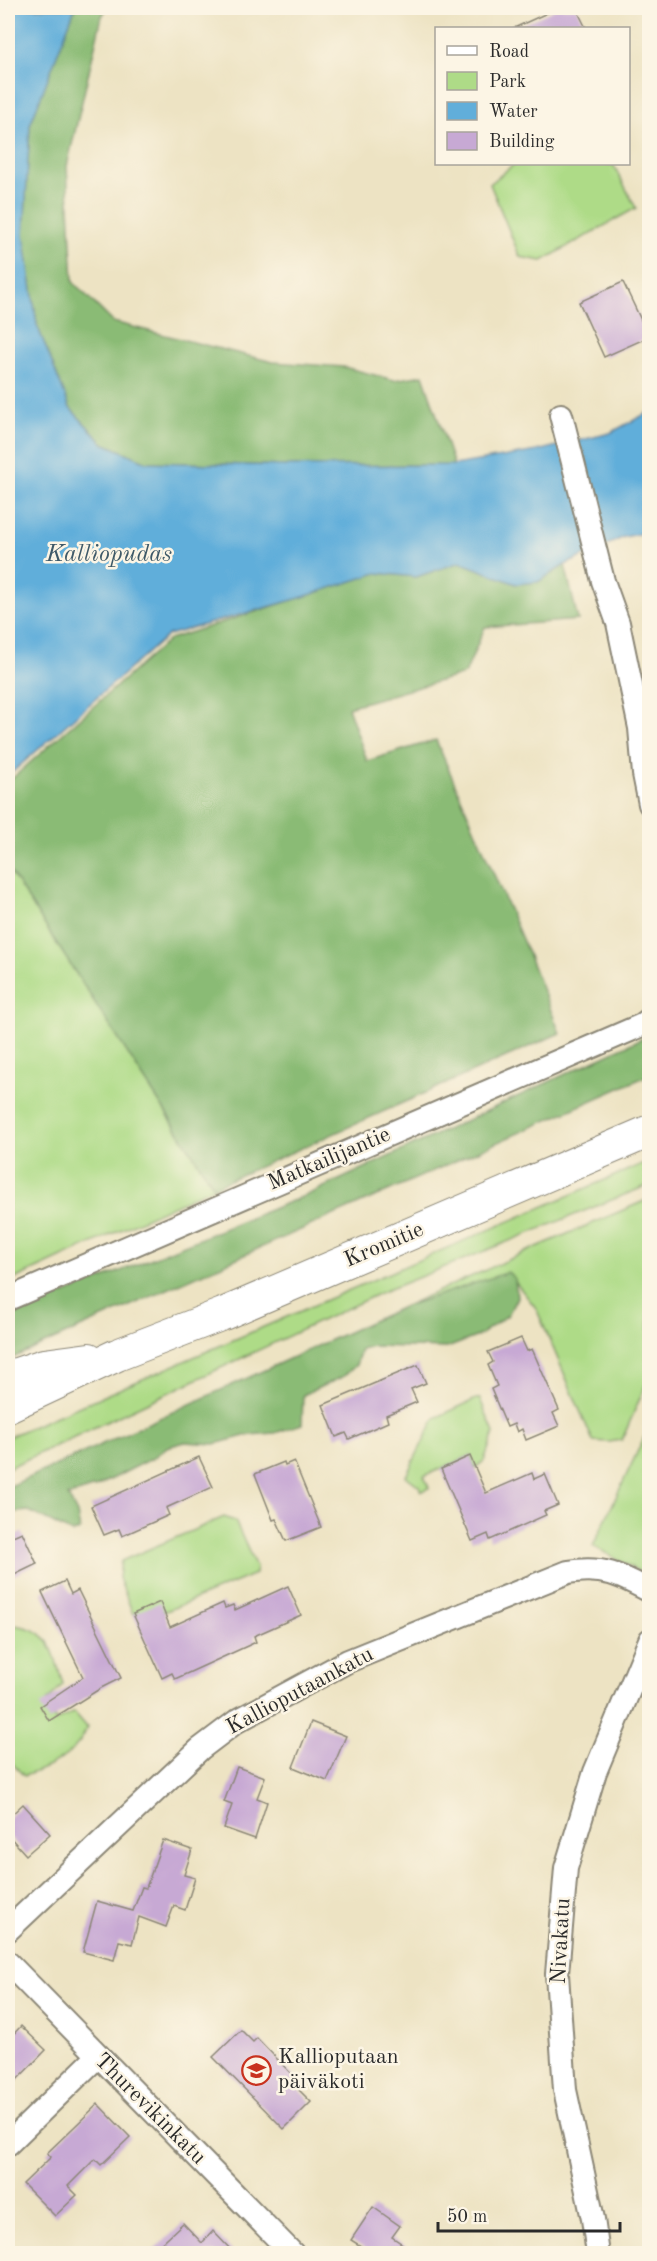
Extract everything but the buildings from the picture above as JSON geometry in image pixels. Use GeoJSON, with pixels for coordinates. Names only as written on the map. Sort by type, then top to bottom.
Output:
{"type":"FeatureCollection","features":[{"type":"Feature","properties":{"kind":"main road","name":"Kromitie"},"geometry":{"type":"LineString","coordinates":[[8,1406],[117,1355],[223,1314],[650,1131]]}},
{"type":"Feature","properties":{"kind":"main road","name":"Kromitie"},"geometry":{"type":"LineString","coordinates":[[8,1377],[44,1365],[117,1355]]}},
{"type":"Feature","properties":{"kind":"street"},"geometry":{"type":"LineString","coordinates":[[561,415],[603,581],[618,623],[640,728],[644,774],[650,804]]}},
{"type":"Feature","properties":{"kind":"street","name":"Matkailijantie"},"geometry":{"type":"LineString","coordinates":[[8,1299],[642,1025],[650,1019]]}},
{"type":"Feature","properties":{"kind":"street","name":"Kallioputaankatu"},"geometry":{"type":"LineString","coordinates":[[8,1930],[200,1749],[237,1721],[348,1661],[568,1572],[589,1569],[610,1572],[650,1592]]}},
{"type":"Feature","properties":{"kind":"street","name":"Nivakatu"},"geometry":{"type":"LineString","coordinates":[[598,2253],[593,2219],[565,2090],[557,1974],[566,1868],[595,1772],[650,1640]]}},
{"type":"Feature","properties":{"kind":"street","name":"Thurevikinkatu"},"geometry":{"type":"LineString","coordinates":[[8,1963],[293,2253]]}},
{"type":"Feature","properties":{"kind":"street"},"geometry":{"type":"LineString","coordinates":[[8,2144],[98,2056]]}},
{"type":"Feature","properties":{"kind":"green space"},"geometry":{"type":"Polygon","coordinates":[[[75,8],[107,8],[102,16],[67,166],[73,282],[113,322],[273,362],[344,367],[394,380],[423,375],[454,465],[285,466],[147,462],[103,443],[70,408],[37,325],[24,234],[30,125],[75,8]]]}},
{"type":"Feature","properties":{"kind":"green space"},"geometry":{"type":"Polygon","coordinates":[[[513,165],[614,165],[636,208],[542,261],[520,257],[490,184],[513,165]]]}},
{"type":"Feature","properties":{"kind":"green space"},"geometry":{"type":"Polygon","coordinates":[[[460,562],[516,584],[538,582],[565,565],[578,620],[485,627],[465,674],[348,707],[367,761],[436,740],[560,1033],[214,1187],[8,868],[8,782],[170,639],[377,573],[416,577],[460,562]]]}},
{"type":"Feature","properties":{"kind":"green space"},"geometry":{"type":"Polygon","coordinates":[[[8,868],[214,1187],[8,1282],[8,868]]]}},
{"type":"Feature","properties":{"kind":"green space"},"geometry":{"type":"Polygon","coordinates":[[[649,1035],[649,1075],[8,1360],[8,1317],[309,1194],[649,1035]]]}},
{"type":"Feature","properties":{"kind":"green space"},"geometry":{"type":"Polygon","coordinates":[[[649,1161],[649,1185],[380,1293],[8,1468],[8,1437],[649,1161]]]}},
{"type":"Feature","properties":{"kind":"green space"},"geometry":{"type":"Polygon","coordinates":[[[649,1199],[649,1377],[622,1440],[593,1441],[536,1308],[508,1273],[403,1307],[537,1247],[649,1199]]]}},
{"type":"Feature","properties":{"kind":"green space"},"geometry":{"type":"Polygon","coordinates":[[[508,1272],[515,1279],[517,1297],[508,1315],[478,1336],[447,1348],[373,1346],[361,1349],[356,1365],[344,1376],[303,1395],[302,1424],[275,1433],[248,1435],[215,1444],[185,1442],[167,1447],[153,1458],[96,1487],[68,1496],[77,1514],[80,1530],[72,1533],[29,1511],[8,1513],[8,1487],[403,1307],[508,1272]]]}},
{"type":"Feature","properties":{"kind":"green space"},"geometry":{"type":"Polygon","coordinates":[[[480,1399],[494,1433],[484,1461],[475,1468],[470,1456],[424,1476],[429,1488],[421,1492],[419,1486],[406,1476],[435,1418],[480,1399]]]}},
{"type":"Feature","properties":{"kind":"green space"},"geometry":{"type":"Polygon","coordinates":[[[649,1427],[650,1577],[593,1546],[649,1427]]]}},
{"type":"Feature","properties":{"kind":"green space"},"geometry":{"type":"Polygon","coordinates":[[[224,1517],[235,1521],[256,1567],[255,1574],[164,1612],[133,1614],[119,1578],[121,1561],[224,1517]]]}},
{"type":"Feature","properties":{"kind":"green space"},"geometry":{"type":"Polygon","coordinates":[[[8,1626],[35,1631],[43,1636],[53,1651],[63,1684],[45,1704],[56,1721],[74,1712],[87,1727],[70,1752],[53,1764],[24,1776],[8,1759],[8,1626]]]}},
{"type":"Feature","properties":{"kind":"water","name":"Kalliopudas"},"geometry":{"type":"Polygon","coordinates":[[[8,8],[75,8],[30,125],[24,234],[37,325],[70,408],[103,443],[147,462],[285,466],[454,465],[537,451],[610,433],[649,412],[649,532],[624,537],[565,565],[538,582],[516,584],[460,562],[416,577],[377,573],[300,598],[168,635],[8,776],[8,8]]]}},
{"type":"Feature","properties":{"kind":"place","name":"Kallioputaan päiväkoti"},"geometry":{"type":"Point","coordinates":[257,2070]}}]}
